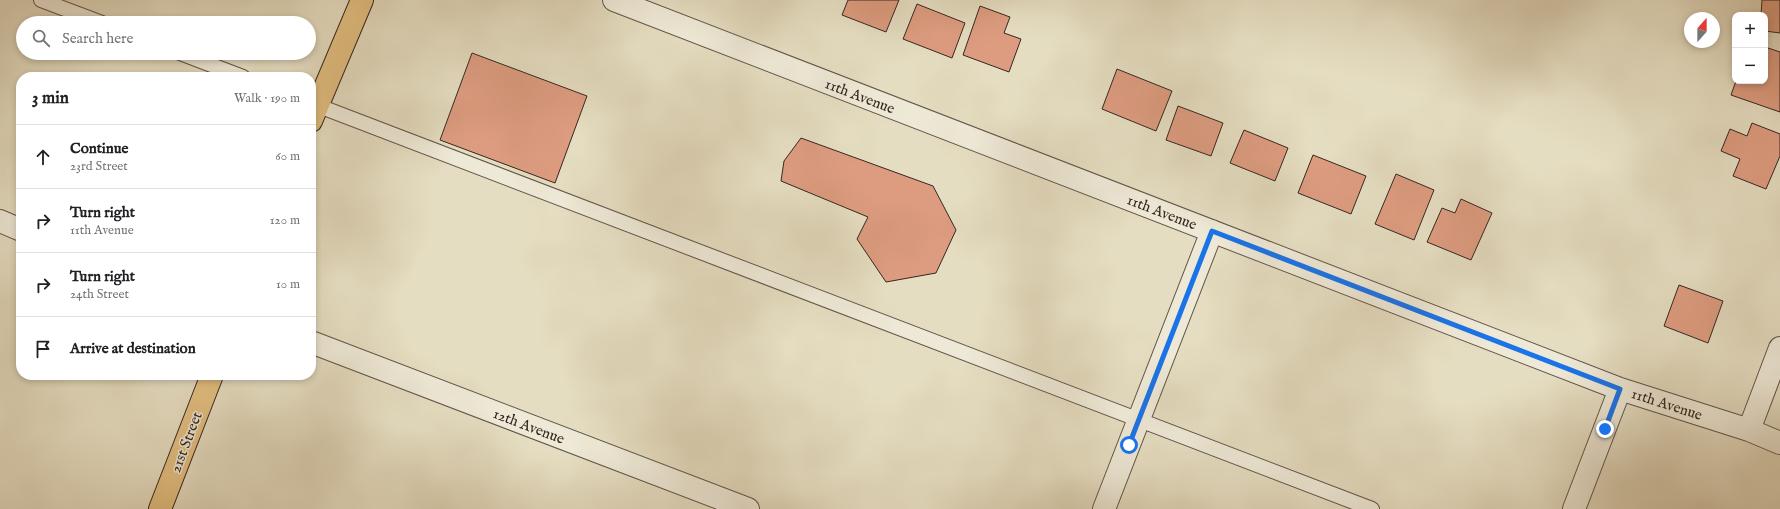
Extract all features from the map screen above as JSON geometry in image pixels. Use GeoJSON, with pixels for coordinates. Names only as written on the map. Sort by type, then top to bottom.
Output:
{"type":"FeatureCollection","features":[{"type":"Feature","properties":{"kind":"main road"},"geometry":{"type":"LineString","coordinates":[[316,103],[362,0]]}},
{"type":"Feature","properties":{"kind":"main road","name":"21st Street"},"geometry":{"type":"LineString","coordinates":[[160,509],[210,380]]}},
{"type":"Feature","properties":{"kind":"street","name":"11th Avenue"},"geometry":{"type":"LineString","coordinates":[[614,0],[1620,389],[1749,430],[1780,443]]}},
{"type":"Feature","properties":{"kind":"street"},"geometry":{"type":"LineString","coordinates":[[0,222],[16,228]]}},
{"type":"Feature","properties":{"kind":"street"},"geometry":{"type":"LineString","coordinates":[[1104,509],[1212,231]]}},
{"type":"Feature","properties":{"kind":"street","name":"12th Avenue"},"geometry":{"type":"LineString","coordinates":[[316,344],[748,509]]}},
{"type":"Feature","properties":{"kind":"street"},"geometry":{"type":"LineString","coordinates":[[1749,430],[1780,348]]}},
{"type":"Feature","properties":{"kind":"street"},"geometry":{"type":"LineString","coordinates":[[1574,509],[1620,389]]}},
{"type":"Feature","properties":{"kind":"lane"},"geometry":{"type":"LineString","coordinates":[[41,0],[83,16]]}},
{"type":"Feature","properties":{"kind":"lane"},"geometry":{"type":"LineString","coordinates":[[198,60],[230,72]]}},
{"type":"Feature","properties":{"kind":"lane"},"geometry":{"type":"LineString","coordinates":[[316,111],[1139,419],[1372,509]]}},
{"type":"Feature","properties":{"kind":"building"},"geometry":{"type":"Polygon","coordinates":[[[848,0],[899,0],[886,32],[842,15],[848,0]]]}},
{"type":"Feature","properties":{"kind":"building"},"geometry":{"type":"Polygon","coordinates":[[[1762,0],[1780,0],[1780,33],[1768,31],[1768,12],[1761,12],[1762,0]]]}},
{"type":"Feature","properties":{"kind":"building"},"geometry":{"type":"Polygon","coordinates":[[[917,4],[965,23],[952,58],[903,39],[917,4]]]}},
{"type":"Feature","properties":{"kind":"building"},"geometry":{"type":"Polygon","coordinates":[[[980,6],[1010,17],[1004,33],[1021,39],[1009,72],[963,55],[980,6]]]}},
{"type":"Feature","properties":{"kind":"building"},"geometry":{"type":"Polygon","coordinates":[[[1768,48],[1780,52],[1780,112],[1731,95],[1735,84],[1768,84],[1768,48]]]}},
{"type":"Feature","properties":{"kind":"building"},"geometry":{"type":"Polygon","coordinates":[[[472,53],[587,96],[555,183],[440,140],[472,53]]]}},
{"type":"Feature","properties":{"kind":"building"},"geometry":{"type":"Polygon","coordinates":[[[1117,69],[1172,91],[1156,131],[1102,109],[1117,69]]]}},
{"type":"Feature","properties":{"kind":"building"},"geometry":{"type":"Polygon","coordinates":[[[1178,106],[1223,123],[1211,156],[1166,140],[1178,106]]]}},
{"type":"Feature","properties":{"kind":"building"},"geometry":{"type":"Polygon","coordinates":[[[1752,123],[1780,134],[1780,156],[1766,189],[1733,176],[1740,159],[1721,151],[1730,129],[1747,136],[1752,123]]]}},
{"type":"Feature","properties":{"kind":"building"},"geometry":{"type":"Polygon","coordinates":[[[1244,130],[1288,148],[1275,181],[1230,163],[1244,130]]]}},
{"type":"Feature","properties":{"kind":"building"},"geometry":{"type":"Polygon","coordinates":[[[801,138],[933,186],[956,230],[936,273],[886,282],[857,239],[868,217],[781,181],[784,161],[801,138]]]}},
{"type":"Feature","properties":{"kind":"building"},"geometry":{"type":"Polygon","coordinates":[[[1313,155],[1366,176],[1351,214],[1298,193],[1313,155]]]}},
{"type":"Feature","properties":{"kind":"building"},"geometry":{"type":"Polygon","coordinates":[[[1396,174],[1434,190],[1414,240],[1375,224],[1396,174]]]}},
{"type":"Feature","properties":{"kind":"building"},"geometry":{"type":"Polygon","coordinates":[[[1461,199],[1492,213],[1471,260],[1427,242],[1442,208],[1455,213],[1461,199]]]}},
{"type":"Feature","properties":{"kind":"building"},"geometry":{"type":"Polygon","coordinates":[[[1679,285],[1723,301],[1708,343],[1664,326],[1679,285]]]}},
{"type":"Feature","properties":{"kind":"route"},"geometry":{"type":"LineString","coordinates":[[1129,445],[1212,231],[1620,389],[1605,429]]}}]}
